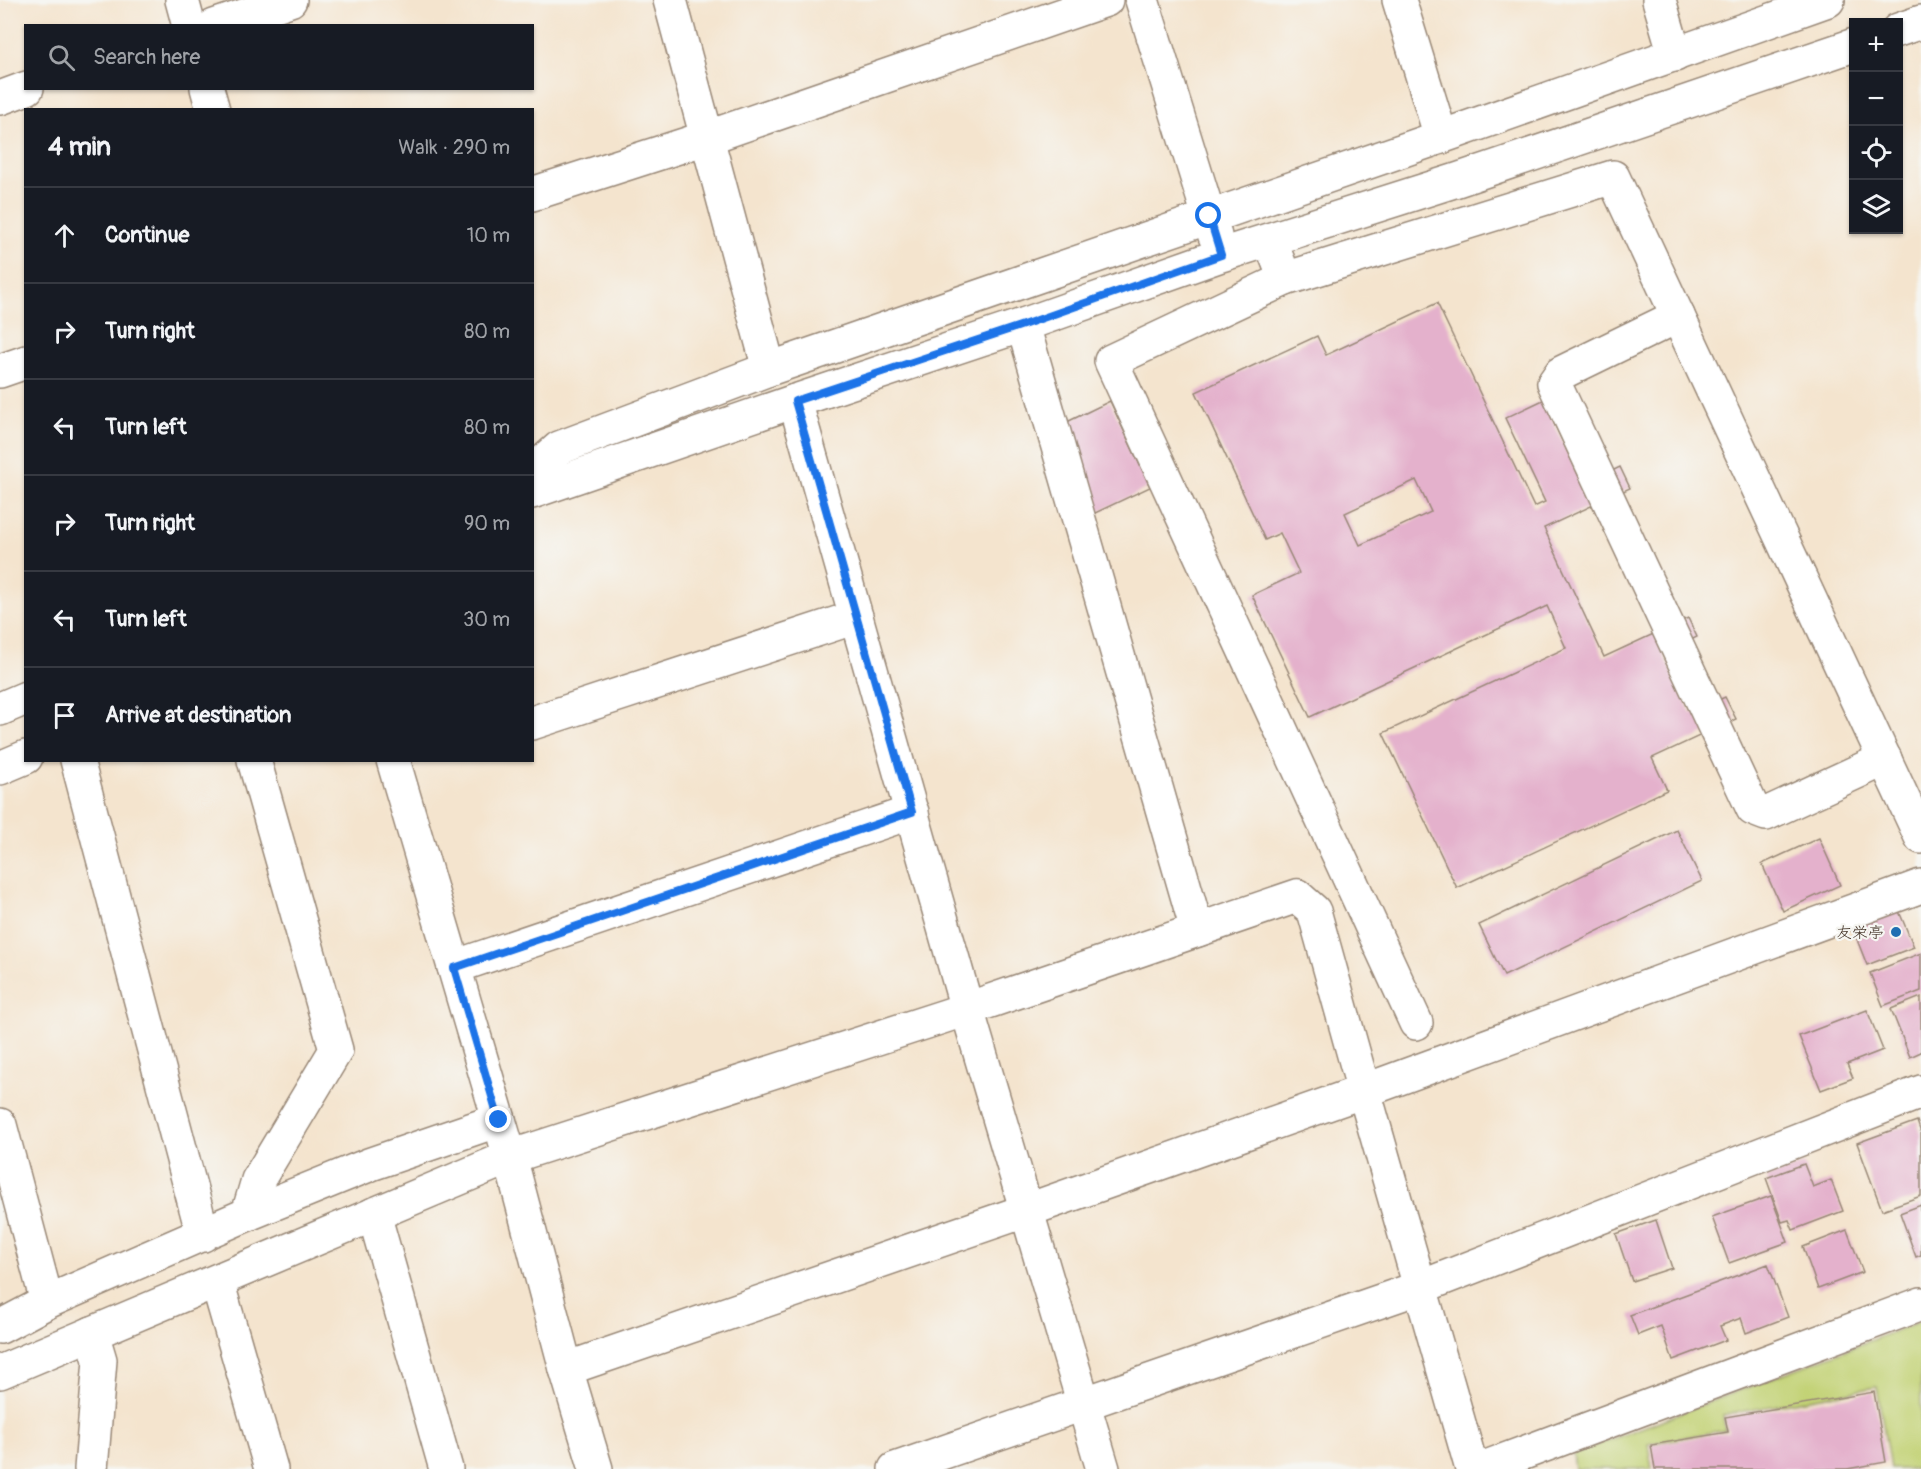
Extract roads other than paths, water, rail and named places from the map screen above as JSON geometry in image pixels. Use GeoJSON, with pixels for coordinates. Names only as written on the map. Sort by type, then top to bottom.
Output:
{"type":"FeatureCollection","features":[{"type":"Feature","properties":{"kind":"street"},"geometry":{"type":"LineString","coordinates":[[182,0],[188,24]]}},
{"type":"Feature","properties":{"kind":"street"},"geometry":{"type":"LineString","coordinates":[[220,24],[290,0]]}},
{"type":"Feature","properties":{"kind":"street"},"geometry":{"type":"LineString","coordinates":[[670,0],[769,369]]}},
{"type":"Feature","properties":{"kind":"street"},"geometry":{"type":"LineString","coordinates":[[534,194],[706,138],[1106,0]]}},
{"type":"Feature","properties":{"kind":"street"},"geometry":{"type":"LineString","coordinates":[[1142,0],[1221,255]]}},
{"type":"Feature","properties":{"kind":"street"},"geometry":{"type":"LineString","coordinates":[[1399,0],[1441,137]]}},
{"type":"Feature","properties":{"kind":"street"},"geometry":{"type":"LineString","coordinates":[[1659,0],[1675,55]]}},
{"type":"Feature","properties":{"kind":"street"},"geometry":{"type":"LineString","coordinates":[[534,470],[559,448],[769,369],[1441,137],[1828,0]]}},
{"type":"Feature","properties":{"kind":"street"},"geometry":{"type":"LineString","coordinates":[[1903,29],[1921,22]]}},
{"type":"Feature","properties":{"kind":"street"},"geometry":{"type":"LineString","coordinates":[[534,491],[1221,255],[1458,180],[1849,47]]}},
{"type":"Feature","properties":{"kind":"street"},"geometry":{"type":"LineString","coordinates":[[0,98],[24,89]]}},
{"type":"Feature","properties":{"kind":"street"},"geometry":{"type":"LineString","coordinates":[[208,90],[212,108]]}},
{"type":"Feature","properties":{"kind":"street"},"geometry":{"type":"LineString","coordinates":[[1416,1023],[1111,361],[1285,279],[1613,177],[1921,837]]}},
{"type":"Feature","properties":{"kind":"street"},"geometry":{"type":"LineString","coordinates":[[1270,240],[1285,279]]}},
{"type":"Feature","properties":{"kind":"street"},"geometry":{"type":"LineString","coordinates":[[1678,316],[1561,373],[1554,384],[1753,809],[1766,814],[1885,759]]}},
{"type":"Feature","properties":{"kind":"street"},"geometry":{"type":"LineString","coordinates":[[1023,325],[1197,930]]}},
{"type":"Feature","properties":{"kind":"street"},"geometry":{"type":"LineString","coordinates":[[0,371],[24,363]]}},
{"type":"Feature","properties":{"kind":"street"},"geometry":{"type":"LineString","coordinates":[[795,401],[967,1009],[1103,1469]]}},
{"type":"Feature","properties":{"kind":"street"},"geometry":{"type":"LineString","coordinates":[[534,722],[856,617]]}},
{"type":"Feature","properties":{"kind":"street"},"geometry":{"type":"LineString","coordinates":[[0,709],[24,699]]}},
{"type":"Feature","properties":{"kind":"street"},"geometry":{"type":"LineString","coordinates":[[0,768],[24,758]]}},
{"type":"Feature","properties":{"kind":"street"},"geometry":{"type":"LineString","coordinates":[[78,762],[203,1235]]}},
{"type":"Feature","properties":{"kind":"street"},"geometry":{"type":"LineString","coordinates":[[248,1214],[258,1179],[336,1050],[255,762]]}},
{"type":"Feature","properties":{"kind":"street"},"geometry":{"type":"LineString","coordinates":[[402,763],[454,968],[510,1157],[566,1369],[596,1469]]}},
{"type":"Feature","properties":{"kind":"street"},"geometry":{"type":"LineString","coordinates":[[454,968],[912,812]]}},
{"type":"Feature","properties":{"kind":"street"},"geometry":{"type":"LineString","coordinates":[[566,1369],[1028,1210],[1364,1091],[1921,886]]}},
{"type":"Feature","properties":{"kind":"street"},"geometry":{"type":"LineString","coordinates":[[0,1372],[510,1157],[967,1009],[1297,896],[1314,911],[1472,1469]]}},
{"type":"Feature","properties":{"kind":"street"},"geometry":{"type":"LineString","coordinates":[[895,1469],[1421,1287],[1921,1092]]}},
{"type":"Feature","properties":{"kind":"street"},"geometry":{"type":"LineString","coordinates":[[0,1327],[47,1302],[248,1214],[371,1164],[499,1120]]}},
{"type":"Feature","properties":{"kind":"street"},"geometry":{"type":"LineString","coordinates":[[0,1125],[47,1302]]}},
{"type":"Feature","properties":{"kind":"street"},"geometry":{"type":"LineString","coordinates":[[374,1214],[446,1469]]}},
{"type":"Feature","properties":{"kind":"street"},"geometry":{"type":"LineString","coordinates":[[217,1281],[271,1469]]}},
{"type":"Feature","properties":{"kind":"street"},"geometry":{"type":"LineString","coordinates":[[1481,1469],[1553,1457],[1921,1304]]}},
{"type":"Feature","properties":{"kind":"street"},"geometry":{"type":"LineString","coordinates":[[91,1469],[100,1360],[92,1334]]}},
{"type":"Feature","properties":{"kind":"place","name":"友栄亭"},"geometry":{"type":"Point","coordinates":[1896,932]}}]}
